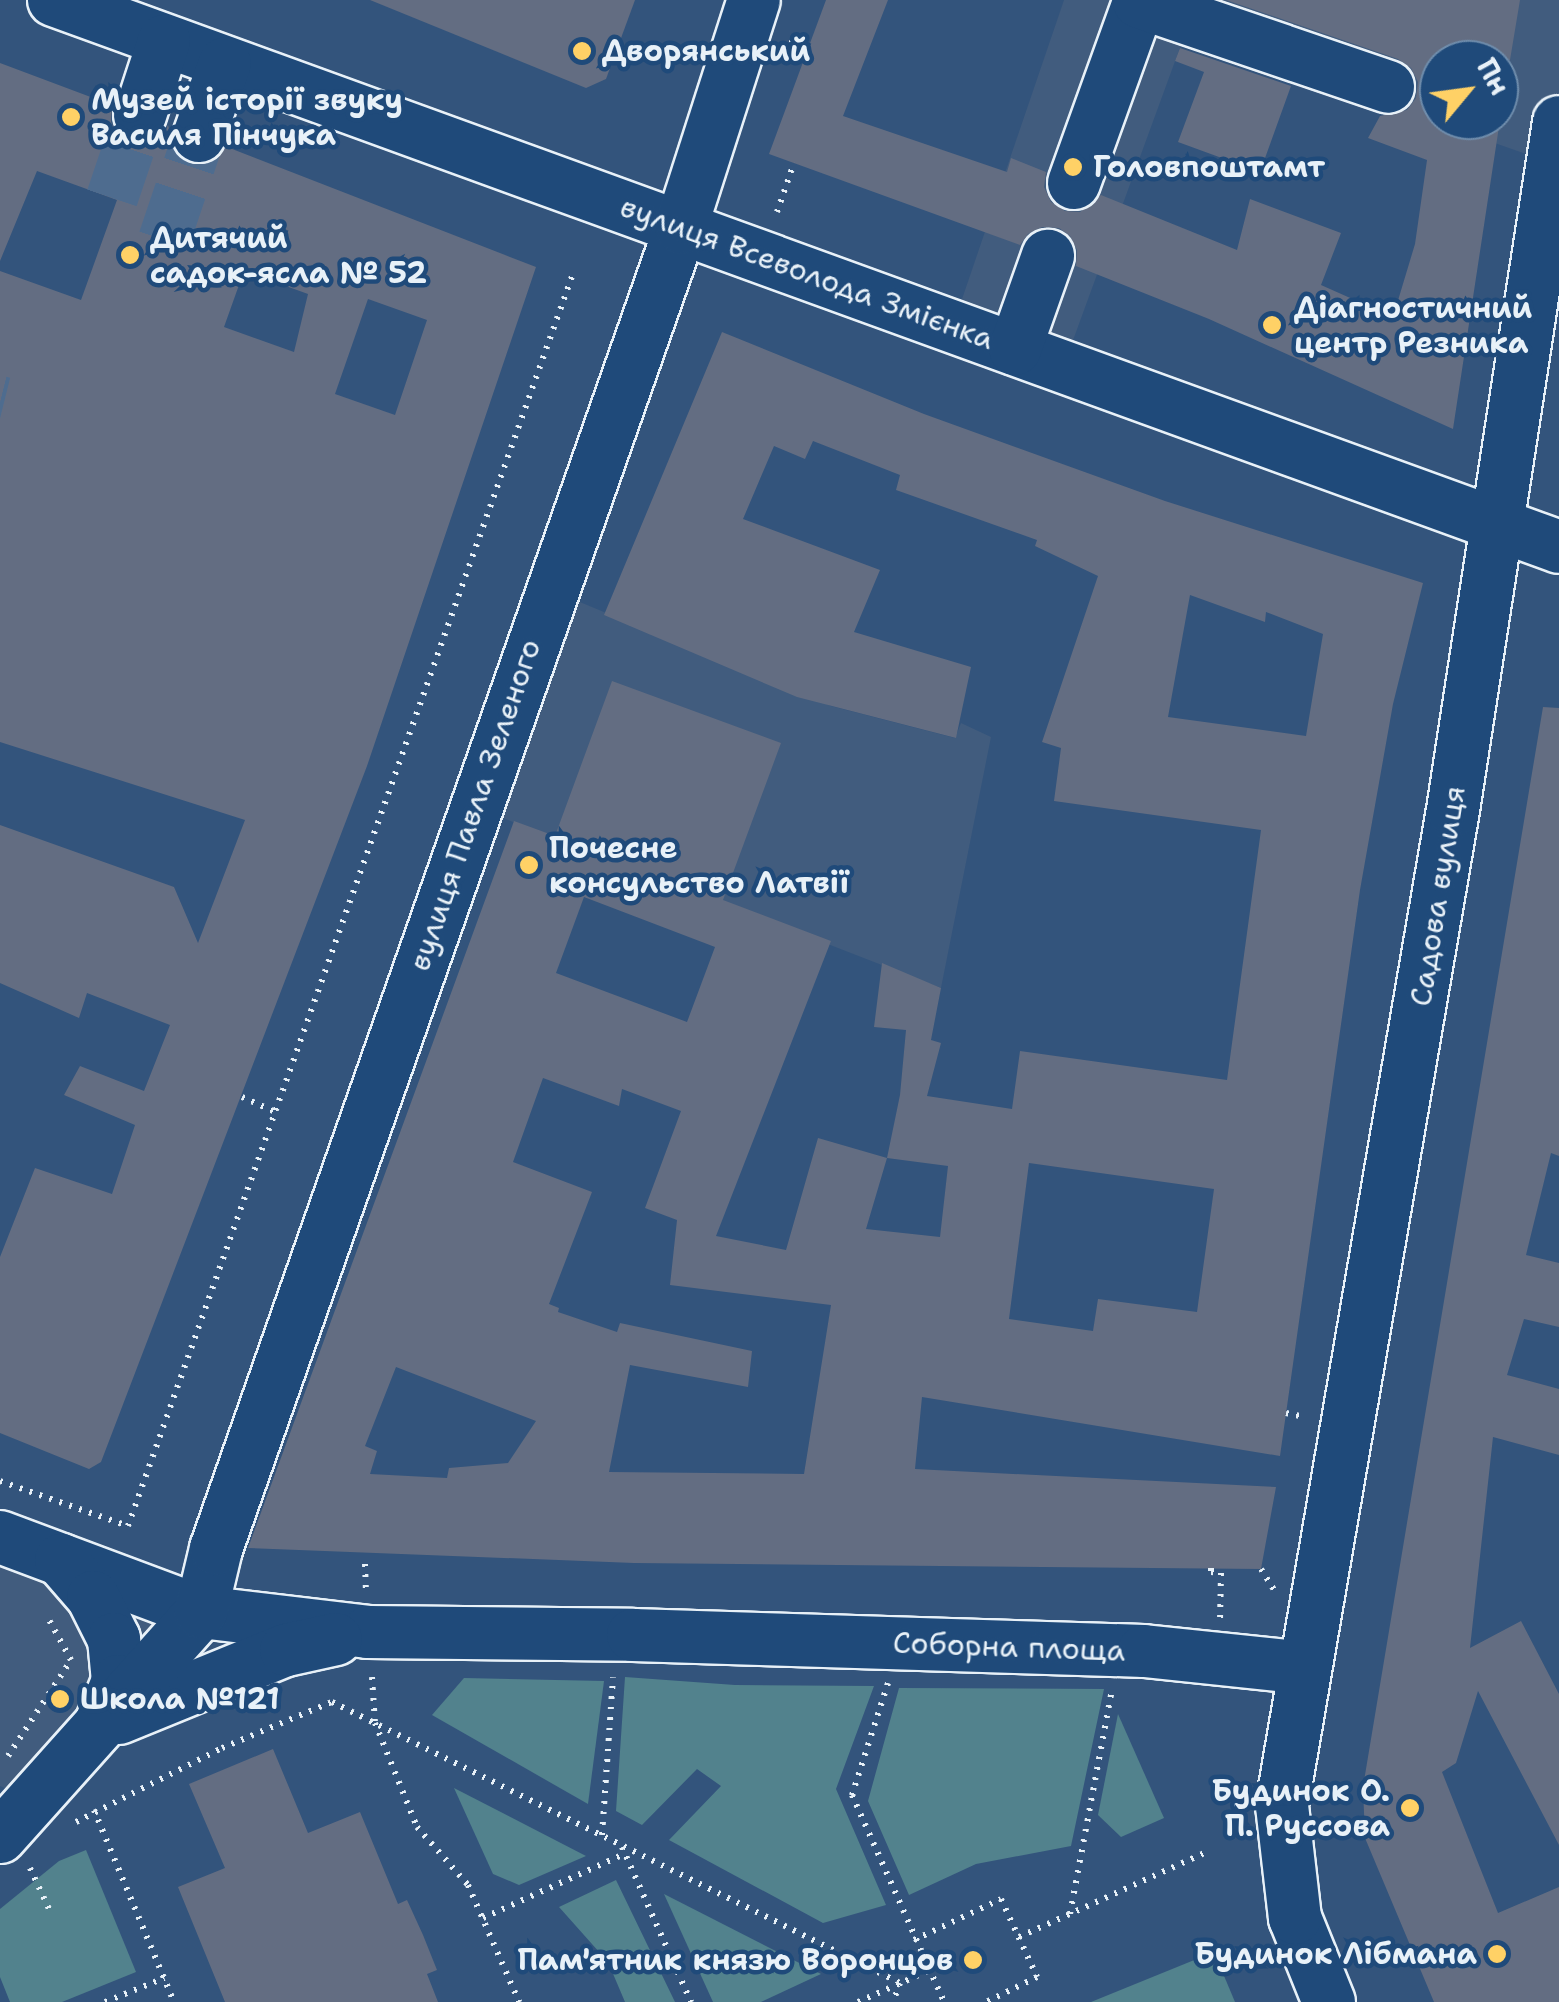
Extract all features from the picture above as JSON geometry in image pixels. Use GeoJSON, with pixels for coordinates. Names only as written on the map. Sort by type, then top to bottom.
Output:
{"type":"FeatureCollection","features":[{"type":"Feature","properties":{"kind":"street","name":"вулиця Всеволода Змієнка"},"geometry":{"type":"LineString","coordinates":[[54,0],[1559,547]]}},
{"type":"Feature","properties":{"kind":"street","name":"вулиця Павла Зеленого"},"geometry":{"type":"LineString","coordinates":[[202,1612],[216,1548],[238,1481],[681,227],[754,0]]}},
{"type":"Feature","properties":{"kind":"street"},"geometry":{"type":"LineString","coordinates":[[1074,183],[1139,2],[1388,87]]}},
{"type":"Feature","properties":{"kind":"street"},"geometry":{"type":"LineString","coordinates":[[140,115],[164,41]]}},
{"type":"Feature","properties":{"kind":"street"},"geometry":{"type":"LineString","coordinates":[[199,136],[225,63]]}},
{"type":"Feature","properties":{"kind":"street","name":"Садова вулиця"},"geometry":{"type":"LineString","coordinates":[[1305,1668],[1447,847],[1559,122]]}},
{"type":"Feature","properties":{"kind":"street"},"geometry":{"type":"LineString","coordinates":[[1015,348],[1048,256]]}},
{"type":"Feature","properties":{"kind":"street"},"geometry":{"type":"LineString","coordinates":[[0,1537],[202,1612]]}},
{"type":"Feature","properties":{"kind":"street"},"geometry":{"type":"LineString","coordinates":[[61,1560],[93,1597],[114,1639],[118,1681],[100,1728]]}},
{"type":"Feature","properties":{"kind":"street","name":"Соборна площа"},"geometry":{"type":"LineString","coordinates":[[20,1857],[100,1728],[202,1612],[368,1632],[616,1634],[1118,1651],[1305,1668]]}},
{"type":"Feature","properties":{"kind":"street","name":"Соборна площа"},"geometry":{"type":"LineString","coordinates":[[100,1728],[286,1650],[368,1632]]}},
{"type":"Feature","properties":{"kind":"street"},"geometry":{"type":"LineString","coordinates":[[1305,1668],[1282,1804],[1295,1918],[1329,2002]]}},
{"type":"Feature","properties":{"kind":"path"},"geometry":{"type":"LineString","coordinates":[[790,39],[808,47]]}},
{"type":"Feature","properties":{"kind":"path"},"geometry":{"type":"LineString","coordinates":[[777,212],[794,163]]}},
{"type":"Feature","properties":{"kind":"path"},"geometry":{"type":"LineString","coordinates":[[0,1481],[128,1526],[572,276]]}},
{"type":"Feature","properties":{"kind":"path"},"geometry":{"type":"LineString","coordinates":[[242,1096],[275,1112]]}},
{"type":"Feature","properties":{"kind":"path"},"geometry":{"type":"LineString","coordinates":[[1210,1568],[1211,1572],[1221,1573],[1220,1620]]}},
{"type":"Feature","properties":{"kind":"path"},"geometry":{"type":"LineString","coordinates":[[2,1766],[70,1660],[47,1616]]}},
{"type":"Feature","properties":{"kind":"path"},"geometry":{"type":"LineString","coordinates":[[602,1836],[616,1634]]}},
{"type":"Feature","properties":{"kind":"path"},"geometry":{"type":"LineString","coordinates":[[901,1644],[852,1794],[944,2002]]}},
{"type":"Feature","properties":{"kind":"path"},"geometry":{"type":"LineString","coordinates":[[1070,1914],[1118,1651]]}},
{"type":"Feature","properties":{"kind":"path"},"geometry":{"type":"LineString","coordinates":[[63,1833],[94,1810],[332,1702],[602,1836],[622,1850],[900,1983]]}},
{"type":"Feature","properties":{"kind":"path"},"geometry":{"type":"LineString","coordinates":[[375,1723],[418,1828],[468,1884],[519,2002]]}},
{"type":"Feature","properties":{"kind":"path"},"geometry":{"type":"LineString","coordinates":[[94,1810],[174,2002]]}},
{"type":"Feature","properties":{"kind":"path"},"geometry":{"type":"LineString","coordinates":[[483,1918],[622,1850]]}},
{"type":"Feature","properties":{"kind":"path"},"geometry":{"type":"LineString","coordinates":[[622,1850],[691,2002]]}},
{"type":"Feature","properties":{"kind":"path"},"geometry":{"type":"LineString","coordinates":[[1019,1937],[1209,1851]]}},
{"type":"Feature","properties":{"kind":"path"},"geometry":{"type":"LineString","coordinates":[[20,1857],[48,1909]]}},
{"type":"Feature","properties":{"kind":"path"},"geometry":{"type":"LineString","coordinates":[[914,1940],[1001,1899],[1038,1978],[990,2001]]}},
{"type":"Feature","properties":{"kind":"path"},"geometry":{"type":"LineString","coordinates":[[858,2002],[928,1970]]}},
{"type":"Feature","properties":{"kind":"path"},"geometry":{"type":"LineString","coordinates":[[105,2002],[164,1978]]}},
{"type":"Feature","properties":{"kind":"path"},"geometry":{"type":"LineString","coordinates":[[893,2002],[900,1983]]}},
{"type":"Feature","properties":{"kind":"shaded area","name":"Головпоштамт"},"geometry":{"type":"Polygon","coordinates":[[[1064,0],[1559,0],[1559,102],[1549,162],[1486,140],[1519,140],[1519,40],[1419,40],[1419,116],[1185,34],[1072,343],[961,302],[1064,0]]]}},
{"type":"Feature","properties":{"kind":"shaded area"},"geometry":{"type":"Polygon","coordinates":[[[546,588],[831,706],[955,738],[961,723],[991,737],[941,988],[467,804],[546,588]]]}},
{"type":"Feature","properties":{"kind":"shaded area","name":"Школа №121"},"geometry":{"type":"Polygon","coordinates":[[[0,1540],[198,1613],[30,1799],[0,1786],[0,1540]]]}},
{"type":"Feature","properties":{"kind":"green space"},"geometry":{"type":"Polygon","coordinates":[[[625,1677],[735,1685],[874,1686],[836,1789],[886,1905],[823,1923],[669,1840],[721,1786],[697,1769],[642,1825],[616,1811],[625,1677]]]}},
{"type":"Feature","properties":{"kind":"green space"},"geometry":{"type":"Polygon","coordinates":[[[464,1678],[604,1681],[588,1804],[432,1715],[464,1678]]]}},
{"type":"Feature","properties":{"kind":"green space"},"geometry":{"type":"Polygon","coordinates":[[[899,1688],[1104,1689],[1071,1846],[976,1864],[909,1895],[868,1801],[899,1688]]]}},
{"type":"Feature","properties":{"kind":"green space"},"geometry":{"type":"Polygon","coordinates":[[[1118,1714],[1164,1818],[1121,1837],[1098,1815],[1118,1714]]]}},
{"type":"Feature","properties":{"kind":"green space"},"geometry":{"type":"Polygon","coordinates":[[[454,1788],[586,1856],[519,1885],[493,1874],[454,1788]]]}},
{"type":"Feature","properties":{"kind":"green space"},"geometry":{"type":"Polygon","coordinates":[[[86,1850],[136,1972],[62,2002],[10,2002],[0,1977],[0,1909],[59,1861],[86,1850]]]}},
{"type":"Feature","properties":{"kind":"green space"},"geometry":{"type":"Polygon","coordinates":[[[616,1880],[675,2002],[625,2002],[608,1962],[559,1907],[616,1880]]]}},
{"type":"Feature","properties":{"kind":"green space"},"geometry":{"type":"Polygon","coordinates":[[[664,1894],[821,1974],[761,2002],[713,2002],[664,1894]]]}},
{"type":"Feature","properties":{"kind":"green space"},"geometry":{"type":"Polygon","coordinates":[[[1214,1952],[1235,2002],[1091,2002],[1214,1952]]]}},
{"type":"Feature","properties":{"kind":"building"},"geometry":{"type":"Polygon","coordinates":[[[370,0],[635,0],[606,79],[586,88],[370,0]]]}},
{"type":"Feature","properties":{"kind":"building"},"geometry":{"type":"Polygon","coordinates":[[[826,0],[888,0],[843,116],[1007,172],[1011,158],[1046,172],[1044,187],[1051,202],[1065,211],[1080,212],[1101,195],[1237,250],[1250,199],[1341,233],[1321,285],[1393,317],[1415,244],[1427,160],[1368,138],[1380,116],[1407,110],[1416,98],[1418,82],[1411,68],[1398,59],[1226,0],[1520,0],[1513,40],[1419,40],[1419,140],[1497,140],[1453,429],[1209,319],[1076,266],[1077,250],[1070,236],[1059,228],[1042,227],[1028,234],[1020,245],[769,154],[826,0]]]}},
{"type":"Feature","properties":{"kind":"building"},"geometry":{"type":"Polygon","coordinates":[[[1180,48],[1291,86],[1260,172],[1178,142],[1204,72],[1175,61],[1180,48]]]}},
{"type":"Feature","properties":{"kind":"building"},"geometry":{"type":"Polygon","coordinates":[[[0,63],[112,105],[111,122],[118,136],[130,143],[147,144],[161,137],[168,125],[176,155],[188,164],[205,165],[227,147],[536,267],[367,766],[101,1462],[89,1469],[0,1433],[0,1257],[35,1168],[112,1194],[135,1125],[64,1095],[80,1066],[144,1091],[170,1025],[87,993],[79,1018],[0,983],[0,825],[174,887],[198,943],[245,820],[0,742],[0,271],[81,300],[117,200],[37,171],[0,261],[0,63]],[[244,271],[224,327],[294,352],[308,294],[244,271]],[[368,299],[335,394],[395,415],[427,320],[368,299]]]}},
{"type":"Feature","properties":{"kind":"building"},"geometry":{"type":"Polygon","coordinates":[[[722,332],[924,414],[1165,501],[1423,583],[1393,704],[1360,890],[1280,1456],[922,1397],[915,1469],[1276,1487],[1261,1569],[634,1563],[248,1548],[514,821],[555,836],[612,681],[781,743],[723,900],[831,941],[716,1236],[786,1250],[818,1138],[887,1158],[900,1095],[906,1030],[874,1027],[882,963],[941,988],[931,1040],[941,1043],[927,1096],[1012,1109],[1020,1051],[1227,1080],[1261,830],[1054,801],[1061,748],[1042,742],[1098,576],[1035,546],[1037,540],[896,490],[900,475],[813,441],[805,459],[774,446],[743,519],[880,570],[854,632],[971,667],[956,738],[797,697],[604,615],[722,332]],[[1190,595],[1168,717],[1306,736],[1323,634],[1266,612],[1265,622],[1190,595]],[[584,897],[556,973],[687,1022],[715,947],[584,897]],[[543,1078],[513,1162],[592,1192],[549,1304],[559,1308],[558,1312],[617,1332],[620,1323],[752,1351],[748,1387],[630,1365],[609,1472],[804,1474],[831,1305],[670,1285],[677,1220],[645,1208],[681,1111],[622,1089],[619,1106],[543,1078]],[[887,1158],[866,1229],[940,1237],[948,1166],[887,1158]],[[1029,1163],[1009,1319],[1093,1331],[1098,1299],[1197,1312],[1214,1189],[1029,1163]],[[396,1367],[365,1446],[377,1451],[370,1474],[447,1478],[449,1468],[508,1463],[536,1421],[396,1367]]]}},
{"type":"Feature","properties":{"kind":"building"},"geometry":{"type":"Polygon","coordinates":[[[1543,707],[1559,708],[1559,1156],[1551,1153],[1526,1255],[1559,1263],[1559,1327],[1524,1319],[1507,1375],[1559,1389],[1559,1455],[1493,1437],[1470,1648],[1521,1621],[1559,1694],[1559,1845],[1478,1691],[1456,1763],[1442,1772],[1498,1913],[1559,1887],[1559,2002],[1434,2002],[1365,1838],[1363,1787],[1543,707]]]}},
{"type":"Feature","properties":{"kind":"building"},"geometry":{"type":"Polygon","coordinates":[[[273,1749],[308,1833],[360,1812],[398,1904],[407,1900],[423,1935],[437,1970],[427,1974],[438,2002],[225,2002],[178,1887],[225,1868],[189,1784],[273,1749]]]}},
{"type":"Feature","properties":{"kind":"tunnel"},"geometry":{"type":"LineString","coordinates":[[112,198],[140,115]]}},
{"type":"Feature","properties":{"kind":"tunnel"},"geometry":{"type":"LineString","coordinates":[[164,240],[199,136]]}},
{"type":"Feature","properties":{"kind":"tunnel"},"geometry":{"type":"LineString","coordinates":[[0,402],[4,403]]}},
{"type":"Feature","properties":{"kind":"place","name":"Дворянський"},"geometry":{"type":"Point","coordinates":[582,51]}},
{"type":"Feature","properties":{"kind":"place","name":"Музей історії звуку Василя Пінчука"},"geometry":{"type":"Point","coordinates":[71,117]}},
{"type":"Feature","properties":{"kind":"place","name":"Головпоштамт"},"geometry":{"type":"Point","coordinates":[1073,167]}},
{"type":"Feature","properties":{"kind":"place","name":"Дитячий садок-ясла № 52"},"geometry":{"type":"Point","coordinates":[130,255]}},
{"type":"Feature","properties":{"kind":"place","name":"Діагностичний центр Резника"},"geometry":{"type":"Point","coordinates":[1272,325]}},
{"type":"Feature","properties":{"kind":"place","name":"Почесне консульство Латвії"},"geometry":{"type":"Point","coordinates":[529,865]}},
{"type":"Feature","properties":{"kind":"place","name":"Школа №121"},"geometry":{"type":"Point","coordinates":[60,1699]}},
{"type":"Feature","properties":{"kind":"place","name":"Будинок О. П. Руссова"},"geometry":{"type":"Point","coordinates":[1410,1808]}},
{"type":"Feature","properties":{"kind":"place","name":"Будинок Лібмана"},"geometry":{"type":"Point","coordinates":[1497,1954]}},
{"type":"Feature","properties":{"kind":"place","name":"Пам'ятник князю Воронцов"},"geometry":{"type":"Point","coordinates":[973,1960]}}]}
